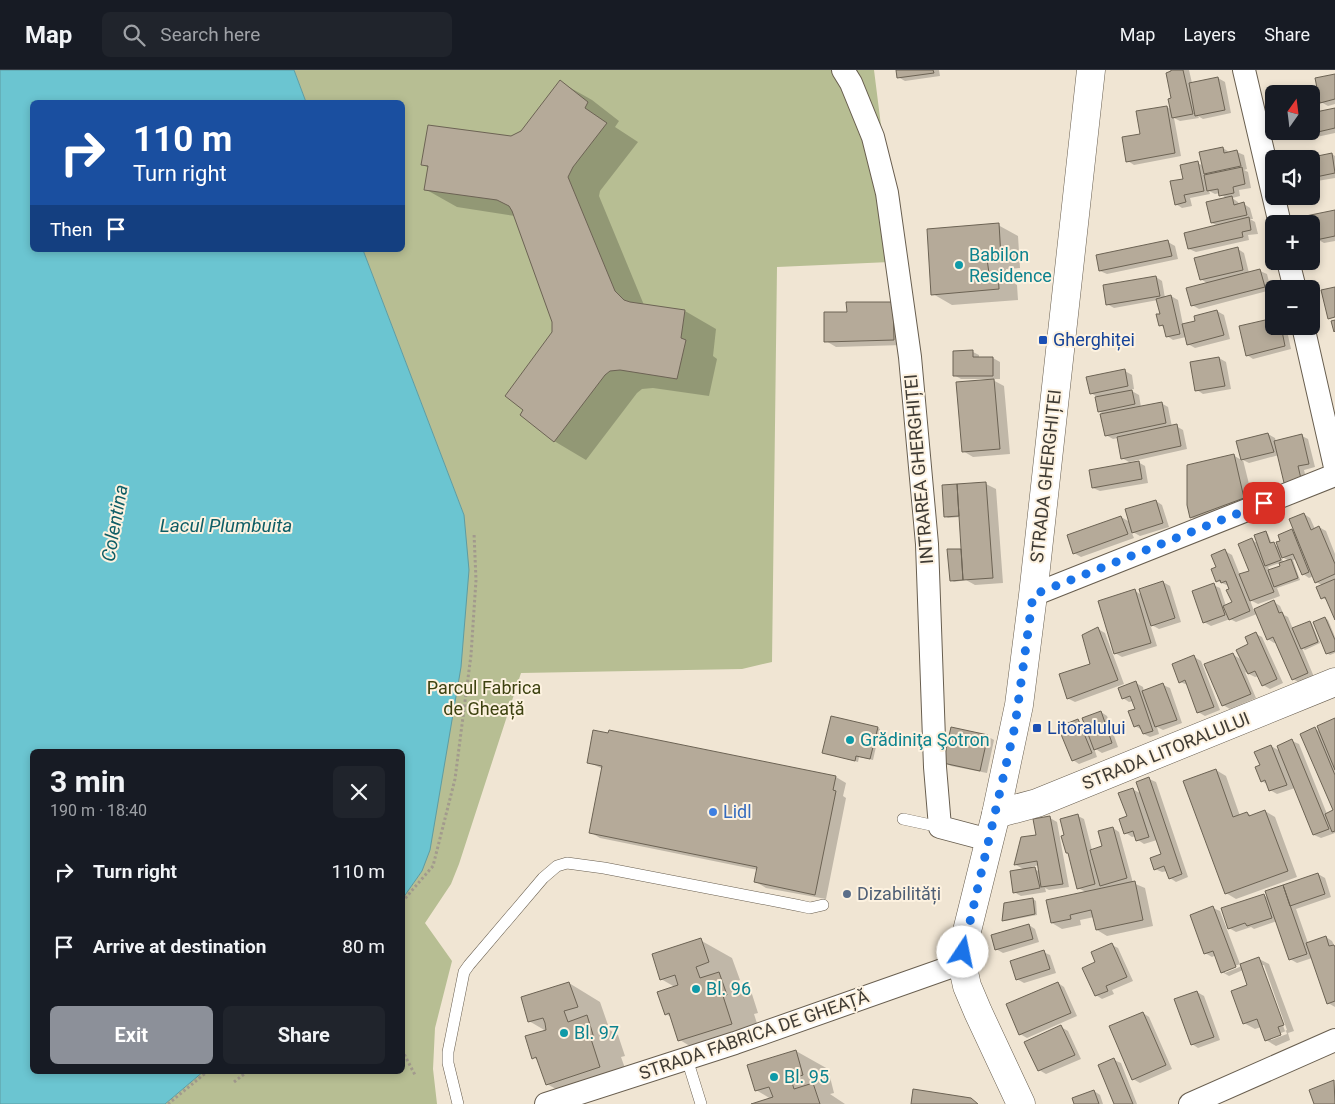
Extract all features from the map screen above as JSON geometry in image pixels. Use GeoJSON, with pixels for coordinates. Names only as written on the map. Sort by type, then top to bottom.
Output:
{"type":"FeatureCollection","features":[{"type":"Feature","properties":{"kind":"main road","name":"STRADA GHERGHIȚEI"},"geometry":{"type":"LineString","coordinates":[[1021,1104],[967,986],[962,963],[964,943],[1015,726],[1033,595],[1091,70]]}},
{"type":"Feature","properties":{"kind":"main road","name":"STRADA LITORALULUI"},"geometry":{"type":"LineString","coordinates":[[992,827],[1038,803],[1335,682]]}},
{"type":"Feature","properties":{"kind":"street","name":"INTRAREA GHERGHIȚEI"},"geometry":{"type":"LineString","coordinates":[[843,70],[873,136],[887,192],[909,348],[927,544],[935,767],[940,827]]}},
{"type":"Feature","properties":{"kind":"street"},"geometry":{"type":"LineString","coordinates":[[1244,70],[1278,215]]}},
{"type":"Feature","properties":{"kind":"street"},"geometry":{"type":"LineString","coordinates":[[1305,335],[1335,467]]}},
{"type":"Feature","properties":{"kind":"street"},"geometry":{"type":"LineString","coordinates":[[1033,595],[1335,474]]}},
{"type":"Feature","properties":{"kind":"street"},"geometry":{"type":"LineString","coordinates":[[940,827],[992,827]]}},
{"type":"Feature","properties":{"kind":"street","name":"STRADA FABRICA DE GHEAȚĂ"},"geometry":{"type":"LineString","coordinates":[[546,1104],[686,1059],[962,963]]}},
{"type":"Feature","properties":{"kind":"street"},"geometry":{"type":"LineString","coordinates":[[1190,1104],[1335,1040]]}},
{"type":"Feature","properties":{"kind":"lane"},"geometry":{"type":"LineString","coordinates":[[903,819],[940,827]]}},
{"type":"Feature","properties":{"kind":"lane"},"geometry":{"type":"LineString","coordinates":[[458,1104],[448,1063],[448,1052],[464,972],[543,878],[557,866],[567,863],[604,868],[803,906],[817,907],[823,905]]}},
{"type":"Feature","properties":{"kind":"lane"},"geometry":{"type":"LineString","coordinates":[[686,1059],[701,1104]]}},
{"type":"Feature","properties":{"kind":"path"},"geometry":{"type":"LineString","coordinates":[[405,899],[433,866],[455,779],[471,655],[476,580],[474,533]]}},
{"type":"Feature","properties":{"kind":"path"},"geometry":{"type":"LineString","coordinates":[[405,1056],[415,1075]]}},
{"type":"Feature","properties":{"kind":"path"},"geometry":{"type":"LineString","coordinates":[[168,1104],[204,1074]]}},
{"type":"Feature","properties":{"kind":"path"},"geometry":{"type":"LineString","coordinates":[[234,1082],[244,1074]]}},
{"type":"Feature","properties":{"kind":"green space","name":"Parcul Fabrica de Gheață"},"geometry":{"type":"Polygon","coordinates":[[[294,70],[874,70],[892,213],[890,262],[777,267],[772,662],[742,669],[521,673],[459,864],[451,884],[425,923],[452,961],[435,1028],[433,1069],[437,1104],[165,1104],[200,1074],[405,1074],[405,895],[422,871],[464,515],[364,252],[405,252],[405,100],[305,100],[294,70]]]}},
{"type":"Feature","properties":{"kind":"water","name":"Lacul Plumbuita"},"geometry":{"type":"Polygon","coordinates":[[[0,70],[294,70],[305,100],[30,100],[30,252],[364,252],[464,515],[469,570],[461,667],[430,850],[422,871],[405,895],[405,749],[30,749],[30,1074],[200,1074],[165,1104],[0,1104],[0,70]]]}},
{"type":"Feature","properties":{"kind":"building"},"geometry":{"type":"Polygon","coordinates":[[[896,70],[933,70],[934,73],[897,78],[896,70]]]}},
{"type":"Feature","properties":{"kind":"building"},"geometry":{"type":"Polygon","coordinates":[[[1171,70],[1183,70],[1193,114],[1172,118],[1168,99],[1171,98],[1166,73],[1171,70]]]}},
{"type":"Feature","properties":{"kind":"building"},"geometry":{"type":"Polygon","coordinates":[[[1335,74],[1335,99],[1320,103],[1320,85],[1316,85],[1315,78],[1335,74]]]}},
{"type":"Feature","properties":{"kind":"building"},"geometry":{"type":"Polygon","coordinates":[[[1218,77],[1225,110],[1195,116],[1189,83],[1218,77]]]}},
{"type":"Feature","properties":{"kind":"building"},"geometry":{"type":"Polygon","coordinates":[[[560,80],[588,102],[585,108],[607,123],[573,167],[568,177],[615,291],[624,300],[630,302],[685,310],[681,338],[686,340],[677,379],[620,370],[610,371],[554,442],[520,415],[523,410],[505,396],[552,332],[552,322],[512,211],[509,206],[497,200],[424,190],[428,166],[421,165],[428,125],[511,136],[521,131],[560,80]]]}},
{"type":"Feature","properties":{"kind":"building"},"geometry":{"type":"Polygon","coordinates":[[[1167,106],[1175,153],[1126,162],[1122,137],[1140,134],[1136,111],[1167,106]]]}},
{"type":"Feature","properties":{"kind":"building"},"geometry":{"type":"Polygon","coordinates":[[[1335,108],[1335,128],[1320,132],[1320,111],[1335,108]]]}},
{"type":"Feature","properties":{"kind":"building"},"geometry":{"type":"Polygon","coordinates":[[[1223,147],[1224,153],[1237,150],[1241,166],[1204,174],[1199,152],[1223,147]]]}},
{"type":"Feature","properties":{"kind":"building"},"geometry":{"type":"Polygon","coordinates":[[[1332,153],[1335,173],[1320,176],[1320,155],[1332,153]]]}},
{"type":"Feature","properties":{"kind":"building"},"geometry":{"type":"Polygon","coordinates":[[[1198,161],[1204,191],[1184,195],[1186,202],[1175,205],[1170,181],[1183,179],[1180,165],[1198,161]]]}},
{"type":"Feature","properties":{"kind":"building"},"geometry":{"type":"Polygon","coordinates":[[[1242,167],[1245,184],[1233,187],[1234,193],[1219,196],[1218,189],[1207,191],[1204,175],[1242,167]]]}},
{"type":"Feature","properties":{"kind":"building"},"geometry":{"type":"Polygon","coordinates":[[[1232,196],[1234,205],[1244,202],[1247,215],[1211,223],[1206,202],[1232,196]]]}},
{"type":"Feature","properties":{"kind":"building"},"geometry":{"type":"Polygon","coordinates":[[[1335,210],[1335,236],[1320,239],[1320,215],[1311,215],[1335,210]]]}},
{"type":"Feature","properties":{"kind":"building"},"geometry":{"type":"Polygon","coordinates":[[[1249,217],[1251,230],[1242,232],[1243,237],[1188,249],[1184,233],[1249,217]]]}},
{"type":"Feature","properties":{"kind":"building","name":"Babilon Residence"},"geometry":{"type":"Polygon","coordinates":[[[999,223],[1001,258],[987,259],[989,273],[998,272],[999,289],[931,295],[927,229],[999,223]]]}},
{"type":"Feature","properties":{"kind":"building"},"geometry":{"type":"Polygon","coordinates":[[[1168,240],[1172,256],[1099,271],[1096,255],[1168,240]]]}},
{"type":"Feature","properties":{"kind":"building"},"geometry":{"type":"Polygon","coordinates":[[[1238,247],[1243,270],[1200,280],[1194,258],[1238,247]]]}},
{"type":"Feature","properties":{"kind":"building"},"geometry":{"type":"Polygon","coordinates":[[[1260,269],[1265,287],[1191,306],[1186,288],[1260,269]]]}},
{"type":"Feature","properties":{"kind":"building"},"geometry":{"type":"Polygon","coordinates":[[[1156,276],[1160,296],[1106,305],[1103,285],[1156,276]]]}},
{"type":"Feature","properties":{"kind":"building"},"geometry":{"type":"Polygon","coordinates":[[[1335,287],[1335,317],[1328,319],[1321,290],[1335,287]]]}},
{"type":"Feature","properties":{"kind":"building"},"geometry":{"type":"Polygon","coordinates":[[[1171,295],[1180,334],[1166,337],[1163,325],[1159,326],[1156,314],[1160,314],[1156,299],[1171,295]]]}},
{"type":"Feature","properties":{"kind":"building"},"geometry":{"type":"Polygon","coordinates":[[[846,302],[893,302],[894,340],[824,342],[824,312],[847,312],[846,302]]]}},
{"type":"Feature","properties":{"kind":"building"},"geometry":{"type":"Polygon","coordinates":[[[1217,310],[1224,335],[1187,345],[1182,324],[1195,321],[1194,316],[1217,310]]]}},
{"type":"Feature","properties":{"kind":"building"},"geometry":{"type":"Polygon","coordinates":[[[1265,320],[1265,335],[1283,335],[1285,346],[1246,356],[1239,326],[1265,320]]]}},
{"type":"Feature","properties":{"kind":"building"},"geometry":{"type":"Polygon","coordinates":[[[1335,320],[1335,331],[1334,332],[1331,321],[1335,320]]]}},
{"type":"Feature","properties":{"kind":"building"},"geometry":{"type":"Polygon","coordinates":[[[973,350],[973,357],[993,357],[993,376],[953,376],[953,351],[973,350]]]}},
{"type":"Feature","properties":{"kind":"building"},"geometry":{"type":"Polygon","coordinates":[[[1219,357],[1225,386],[1195,391],[1190,362],[1219,357]]]}},
{"type":"Feature","properties":{"kind":"building"},"geometry":{"type":"Polygon","coordinates":[[[1125,369],[1128,386],[1090,394],[1086,377],[1125,369]]]}},
{"type":"Feature","properties":{"kind":"building"},"geometry":{"type":"Polygon","coordinates":[[[994,379],[1000,449],[962,452],[956,382],[994,379]]]}},
{"type":"Feature","properties":{"kind":"building"},"geometry":{"type":"Polygon","coordinates":[[[1132,390],[1135,404],[1098,412],[1095,397],[1132,390]]]}},
{"type":"Feature","properties":{"kind":"building"},"geometry":{"type":"Polygon","coordinates":[[[1162,402],[1166,423],[1105,436],[1100,414],[1162,402]]]}},
{"type":"Feature","properties":{"kind":"building"},"geometry":{"type":"Polygon","coordinates":[[[1177,424],[1181,446],[1121,459],[1117,437],[1177,424]]]}},
{"type":"Feature","properties":{"kind":"building"},"geometry":{"type":"Polygon","coordinates":[[[1268,433],[1274,452],[1241,460],[1236,441],[1268,433]]]}},
{"type":"Feature","properties":{"kind":"building"},"geometry":{"type":"Polygon","coordinates":[[[1302,434],[1309,464],[1298,466],[1302,483],[1285,487],[1274,441],[1302,434]]]}},
{"type":"Feature","properties":{"kind":"building"},"geometry":{"type":"Polygon","coordinates":[[[1234,454],[1244,498],[1190,518],[1187,505],[1187,465],[1234,454]]]}},
{"type":"Feature","properties":{"kind":"building"},"geometry":{"type":"Polygon","coordinates":[[[1139,461],[1142,479],[1092,488],[1089,470],[1139,461]]]}},
{"type":"Feature","properties":{"kind":"building"},"geometry":{"type":"Polygon","coordinates":[[[986,482],[993,578],[963,580],[957,484],[986,482]]]}},
{"type":"Feature","properties":{"kind":"building"},"geometry":{"type":"Polygon","coordinates":[[[957,484],[959,516],[944,517],[942,485],[957,484]]]}},
{"type":"Feature","properties":{"kind":"building"},"geometry":{"type":"Polygon","coordinates":[[[1156,500],[1163,523],[1132,533],[1125,509],[1156,500]]]}},
{"type":"Feature","properties":{"kind":"building"},"geometry":{"type":"Polygon","coordinates":[[[1304,513],[1311,530],[1319,526],[1335,564],[1335,574],[1315,583],[1289,519],[1304,513]]]}},
{"type":"Feature","properties":{"kind":"building"},"geometry":{"type":"Polygon","coordinates":[[[1121,516],[1128,534],[1073,554],[1067,535],[1121,516]]]}},
{"type":"Feature","properties":{"kind":"building"},"geometry":{"type":"Polygon","coordinates":[[[1292,529],[1309,572],[1302,575],[1293,554],[1282,558],[1276,542],[1280,541],[1278,535],[1292,529]]]}},
{"type":"Feature","properties":{"kind":"building"},"geometry":{"type":"Polygon","coordinates":[[[1266,531],[1270,543],[1274,542],[1281,560],[1265,566],[1254,535],[1266,531]]]}},
{"type":"Feature","properties":{"kind":"building"},"geometry":{"type":"Polygon","coordinates":[[[1252,538],[1274,592],[1250,601],[1239,574],[1249,571],[1238,544],[1252,538]]]}},
{"type":"Feature","properties":{"kind":"building"},"geometry":{"type":"Polygon","coordinates":[[[947,549],[961,549],[963,580],[950,581],[947,549]]]}},
{"type":"Feature","properties":{"kind":"building"},"geometry":{"type":"Polygon","coordinates":[[[1225,549],[1250,611],[1229,620],[1223,606],[1232,602],[1226,590],[1229,589],[1226,581],[1221,583],[1220,580],[1216,582],[1211,569],[1216,567],[1211,555],[1225,549]]]}},
{"type":"Feature","properties":{"kind":"building"},"geometry":{"type":"Polygon","coordinates":[[[1291,559],[1298,578],[1274,587],[1268,570],[1280,566],[1279,563],[1291,559]]]}},
{"type":"Feature","properties":{"kind":"building"},"geometry":{"type":"Polygon","coordinates":[[[1335,579],[1335,620],[1325,597],[1321,599],[1316,587],[1335,579]]]}},
{"type":"Feature","properties":{"kind":"building"},"geometry":{"type":"Polygon","coordinates":[[[1163,581],[1175,618],[1151,626],[1139,589],[1163,581]]]}},
{"type":"Feature","properties":{"kind":"building"},"geometry":{"type":"Polygon","coordinates":[[[1214,583],[1225,615],[1203,623],[1192,591],[1214,583]]]}},
{"type":"Feature","properties":{"kind":"building"},"geometry":{"type":"Polygon","coordinates":[[[1135,589],[1151,643],[1114,654],[1098,601],[1135,589]]]}},
{"type":"Feature","properties":{"kind":"building"},"geometry":{"type":"Polygon","coordinates":[[[1274,600],[1279,613],[1282,612],[1308,673],[1292,680],[1273,637],[1267,640],[1254,609],[1274,600]]]}},
{"type":"Feature","properties":{"kind":"building"},"geometry":{"type":"Polygon","coordinates":[[[1325,617],[1335,640],[1335,651],[1326,654],[1313,622],[1325,617]]]}},
{"type":"Feature","properties":{"kind":"building"},"geometry":{"type":"Polygon","coordinates":[[[1310,621],[1318,642],[1301,649],[1292,628],[1310,621]]]}},
{"type":"Feature","properties":{"kind":"building"},"geometry":{"type":"Polygon","coordinates":[[[1098,627],[1118,680],[1067,699],[1059,674],[1090,664],[1082,635],[1098,627]]]}},
{"type":"Feature","properties":{"kind":"building"},"geometry":{"type":"Polygon","coordinates":[[[1256,632],[1277,679],[1262,686],[1255,671],[1248,674],[1236,650],[1248,644],[1245,637],[1256,632]]]}},
{"type":"Feature","properties":{"kind":"building"},"geometry":{"type":"Polygon","coordinates":[[[1233,653],[1251,694],[1222,706],[1204,664],[1233,653]]]}},
{"type":"Feature","properties":{"kind":"building"},"geometry":{"type":"Polygon","coordinates":[[[1194,655],[1214,707],[1197,713],[1185,680],[1179,683],[1172,664],[1194,655]]]}},
{"type":"Feature","properties":{"kind":"building"},"geometry":{"type":"Polygon","coordinates":[[[1136,681],[1153,731],[1143,734],[1139,725],[1134,727],[1128,711],[1135,709],[1130,696],[1122,699],[1118,688],[1136,681]]]}},
{"type":"Feature","properties":{"kind":"building"},"geometry":{"type":"Polygon","coordinates":[[[1163,683],[1177,720],[1155,727],[1142,691],[1163,683]]]}},
{"type":"Feature","properties":{"kind":"building"},"geometry":{"type":"Polygon","coordinates":[[[1101,711],[1112,743],[1094,750],[1082,718],[1101,711]]]}},
{"type":"Feature","properties":{"kind":"building","name":"Grădiniţa Şotron"},"geometry":{"type":"Polygon","coordinates":[[[831,716],[878,727],[870,759],[856,756],[855,761],[822,753],[831,716]]]}},
{"type":"Feature","properties":{"kind":"building"},"geometry":{"type":"Polygon","coordinates":[[[1335,718],[1335,770],[1317,726],[1335,718]]]}},
{"type":"Feature","properties":{"kind":"building"},"geometry":{"type":"Polygon","coordinates":[[[1078,719],[1092,753],[1072,761],[1058,727],[1078,719]]]}},
{"type":"Feature","properties":{"kind":"building"},"geometry":{"type":"Polygon","coordinates":[[[951,727],[988,735],[980,771],[943,763],[951,727]]]}},
{"type":"Feature","properties":{"kind":"building"},"geometry":{"type":"Polygon","coordinates":[[[1315,727],[1335,775],[1335,831],[1332,832],[1325,814],[1333,810],[1300,734],[1315,727]]]}},
{"type":"Feature","properties":{"kind":"building","name":"Lidl"},"geometry":{"type":"Polygon","coordinates":[[[593,730],[608,733],[609,730],[836,776],[833,790],[836,791],[815,895],[754,882],[757,867],[589,833],[602,766],[587,763],[593,730]]]}},
{"type":"Feature","properties":{"kind":"building"},"geometry":{"type":"Polygon","coordinates":[[[1292,739],[1329,829],[1313,835],[1277,746],[1292,739]]]}},
{"type":"Feature","properties":{"kind":"building"},"geometry":{"type":"Polygon","coordinates":[[[1271,745],[1287,785],[1269,791],[1265,780],[1261,782],[1255,767],[1260,765],[1254,752],[1271,745]]]}},
{"type":"Feature","properties":{"kind":"building"},"geometry":{"type":"Polygon","coordinates":[[[1216,769],[1233,817],[1247,812],[1249,816],[1265,810],[1288,871],[1225,894],[1183,781],[1216,769]]]}},
{"type":"Feature","properties":{"kind":"building"},"geometry":{"type":"Polygon","coordinates":[[[1149,777],[1182,874],[1169,879],[1164,866],[1154,870],[1150,858],[1161,854],[1136,782],[1149,777]]]}},
{"type":"Feature","properties":{"kind":"building"},"geometry":{"type":"Polygon","coordinates":[[[1133,788],[1149,837],[1136,841],[1133,831],[1124,834],[1119,819],[1127,816],[1118,793],[1133,788]]]}},
{"type":"Feature","properties":{"kind":"building"},"geometry":{"type":"Polygon","coordinates":[[[1078,814],[1095,884],[1077,889],[1068,853],[1066,853],[1061,836],[1064,835],[1060,819],[1078,814]]]}},
{"type":"Feature","properties":{"kind":"building"},"geometry":{"type":"Polygon","coordinates":[[[1050,816],[1063,884],[1041,887],[1037,861],[1014,865],[1021,837],[1036,835],[1033,819],[1050,816]]]}},
{"type":"Feature","properties":{"kind":"building"},"geometry":{"type":"Polygon","coordinates":[[[1113,827],[1127,878],[1100,886],[1090,850],[1102,846],[1098,831],[1113,827]]]}},
{"type":"Feature","properties":{"kind":"building"},"geometry":{"type":"Polygon","coordinates":[[[1035,867],[1040,888],[1013,893],[1010,871],[1035,867]]]}},
{"type":"Feature","properties":{"kind":"building"},"geometry":{"type":"Polygon","coordinates":[[[1318,873],[1325,894],[1290,906],[1283,885],[1318,873]]]}},
{"type":"Feature","properties":{"kind":"building"},"geometry":{"type":"Polygon","coordinates":[[[1135,881],[1143,920],[1096,930],[1091,910],[1070,915],[1071,919],[1051,923],[1046,900],[1135,881]]]}},
{"type":"Feature","properties":{"kind":"building"},"geometry":{"type":"Polygon","coordinates":[[[1283,885],[1307,954],[1289,960],[1265,891],[1283,885]]]}},
{"type":"Feature","properties":{"kind":"building"},"geometry":{"type":"Polygon","coordinates":[[[1264,894],[1272,918],[1247,926],[1245,923],[1228,929],[1221,908],[1264,894]]]}},
{"type":"Feature","properties":{"kind":"building"},"geometry":{"type":"Polygon","coordinates":[[[1033,898],[1035,914],[1002,921],[1004,903],[1033,898]]]}},
{"type":"Feature","properties":{"kind":"building"},"geometry":{"type":"Polygon","coordinates":[[[1213,906],[1236,967],[1221,973],[1213,951],[1204,954],[1190,915],[1213,906]]]}},
{"type":"Feature","properties":{"kind":"building"},"geometry":{"type":"Polygon","coordinates":[[[1029,924],[1033,939],[995,950],[991,935],[1029,924]]]}},
{"type":"Feature","properties":{"kind":"building"},"geometry":{"type":"Polygon","coordinates":[[[1326,936],[1329,946],[1334,945],[1335,947],[1335,1001],[1327,1004],[1306,943],[1326,936]]]}},
{"type":"Feature","properties":{"kind":"building","name":"Bl. 96"},"geometry":{"type":"Polygon","coordinates":[[[701,938],[709,962],[696,967],[700,978],[719,972],[727,995],[723,996],[732,1024],[678,1041],[669,1013],[665,1015],[657,992],[678,985],[675,975],[660,980],[652,954],[701,938]]]}},
{"type":"Feature","properties":{"kind":"building"},"geometry":{"type":"Polygon","coordinates":[[[1112,943],[1127,977],[1106,986],[1108,991],[1095,996],[1082,968],[1095,962],[1091,952],[1112,943]]]}},
{"type":"Feature","properties":{"kind":"building"},"geometry":{"type":"Polygon","coordinates":[[[1044,950],[1050,969],[1016,980],[1010,961],[1044,950]]]}},
{"type":"Feature","properties":{"kind":"building"},"geometry":{"type":"Polygon","coordinates":[[[1259,957],[1284,1025],[1278,1027],[1281,1035],[1265,1041],[1257,1019],[1243,1024],[1231,991],[1247,985],[1240,964],[1259,957]]]}},
{"type":"Feature","properties":{"kind":"building","name":"Bl. 97"},"geometry":{"type":"Polygon","coordinates":[[[569,982],[578,1007],[564,1011],[568,1022],[587,1015],[594,1038],[591,1039],[600,1067],[546,1085],[536,1057],[532,1059],[525,1036],[546,1030],[545,1023],[543,1018],[528,1022],[521,997],[569,982]]]}},
{"type":"Feature","properties":{"kind":"building"},"geometry":{"type":"Polygon","coordinates":[[[1058,982],[1071,1013],[1019,1035],[1006,1004],[1058,982]]]}},
{"type":"Feature","properties":{"kind":"building"},"geometry":{"type":"Polygon","coordinates":[[[1197,991],[1214,1037],[1191,1045],[1174,999],[1197,991]]]}},
{"type":"Feature","properties":{"kind":"building"},"geometry":{"type":"Polygon","coordinates":[[[1143,1012],[1166,1065],[1132,1080],[1109,1026],[1143,1012]]]}},
{"type":"Feature","properties":{"kind":"building"},"geometry":{"type":"Polygon","coordinates":[[[1061,1025],[1075,1055],[1038,1071],[1024,1042],[1061,1025]]]}},
{"type":"Feature","properties":{"kind":"building","name":"Bl. 95"},"geometry":{"type":"Polygon","coordinates":[[[796,1050],[803,1075],[791,1079],[794,1089],[813,1083],[820,1104],[751,1104],[773,1097],[769,1087],[755,1091],[747,1065],[796,1050]]]}},
{"type":"Feature","properties":{"kind":"building"},"geometry":{"type":"Polygon","coordinates":[[[1114,1058],[1133,1104],[1114,1104],[1098,1065],[1114,1058]]]}},
{"type":"Feature","properties":{"kind":"building"},"geometry":{"type":"Polygon","coordinates":[[[1334,1080],[1335,1104],[1314,1104],[1309,1090],[1334,1080]]]}},
{"type":"Feature","properties":{"kind":"building"},"geometry":{"type":"Polygon","coordinates":[[[913,1089],[971,1098],[978,1104],[911,1104],[913,1089]]]}},
{"type":"Feature","properties":{"kind":"building"},"geometry":{"type":"Polygon","coordinates":[[[1094,1090],[1099,1104],[1074,1104],[1072,1098],[1094,1090]]]}},
{"type":"Feature","properties":{"kind":"place","name":"Babilon Residence"},"geometry":{"type":"Point","coordinates":[959,265]}},
{"type":"Feature","properties":{"kind":"place","name":"Gherghiței"},"geometry":{"type":"Point","coordinates":[1043,340]}},
{"type":"Feature","properties":{"kind":"place","name":"Litoralului"},"geometry":{"type":"Point","coordinates":[1037,728]}},
{"type":"Feature","properties":{"kind":"place","name":"Grădiniţa Şotron"},"geometry":{"type":"Point","coordinates":[850,740]}},
{"type":"Feature","properties":{"kind":"place","name":"Lidl"},"geometry":{"type":"Point","coordinates":[713,812]}},
{"type":"Feature","properties":{"kind":"place","name":"Dizabilități"},"geometry":{"type":"Point","coordinates":[847,894]}},
{"type":"Feature","properties":{"kind":"place","name":"Bl. 96"},"geometry":{"type":"Point","coordinates":[696,989]}},
{"type":"Feature","properties":{"kind":"place","name":"Bl. 97"},"geometry":{"type":"Point","coordinates":[564,1033]}},
{"type":"Feature","properties":{"kind":"place","name":"Bl. 95"},"geometry":{"type":"Point","coordinates":[774,1077]}},
{"type":"Feature","properties":{"kind":"route"},"geometry":{"type":"LineString","coordinates":[[963,952],[1011,749],[1019,705],[1033,595],[1264,503]]}},
{"type":"Feature","properties":{"kind":"water label","name":"Colentina"},"geometry":{"type":"Point","coordinates":[114,523]}}]}
